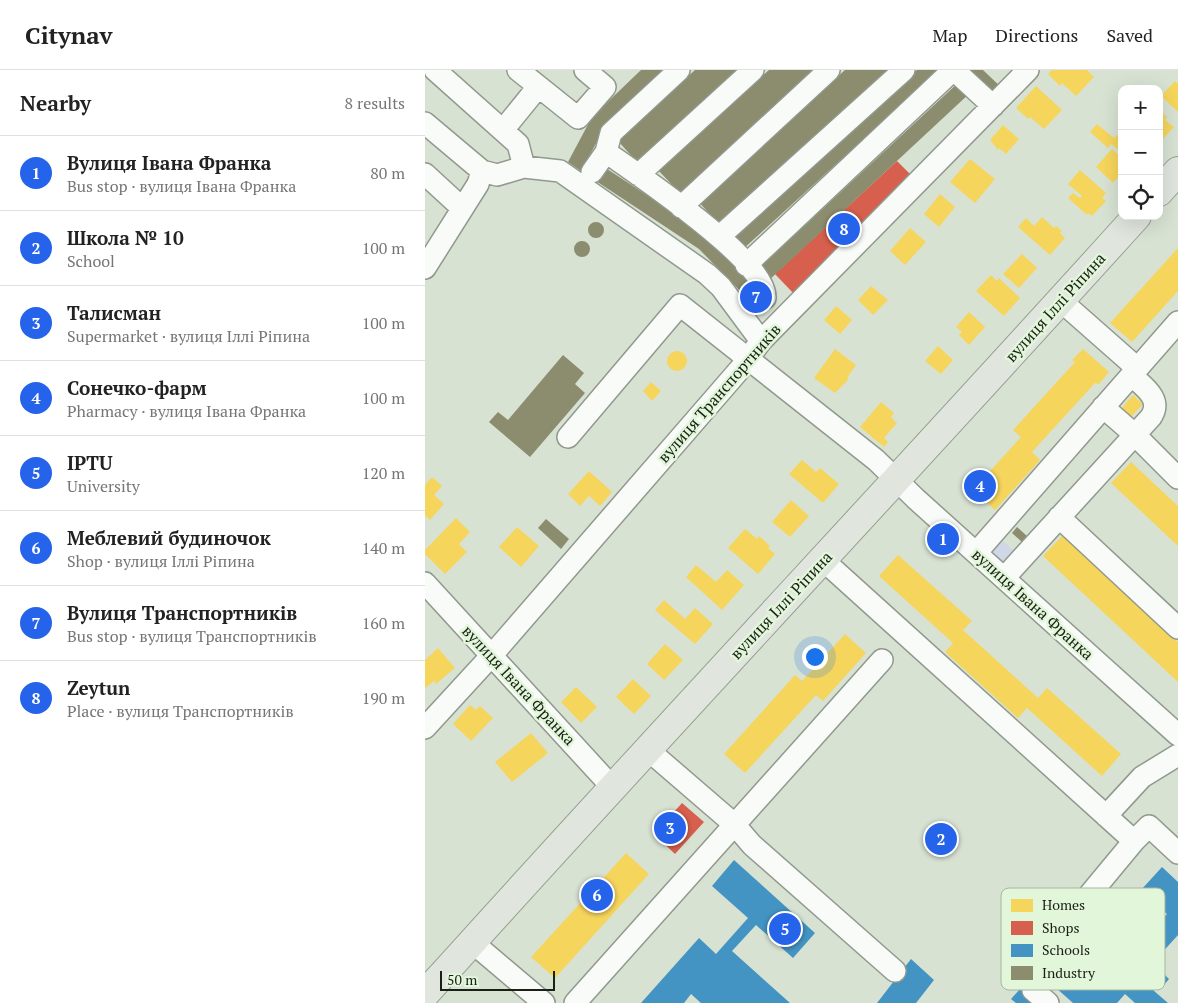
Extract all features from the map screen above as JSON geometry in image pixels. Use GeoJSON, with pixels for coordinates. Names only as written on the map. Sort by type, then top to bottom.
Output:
{"type":"FeatureCollection","features":[{"type":"Feature","properties":{"kind":"main road"},"geometry":{"type":"LineString","coordinates":[[1163,188],[1178,171]]}},
{"type":"Feature","properties":{"kind":"main road","name":"вулиця Іллі Ріпина"},"geometry":{"type":"LineString","coordinates":[[425,994],[647,748],[897,481],[1133,220]]}},
{"type":"Feature","properties":{"kind":"street"},"geometry":{"type":"LineString","coordinates":[[435,70],[518,144],[524,167]]}},
{"type":"Feature","properties":{"kind":"street"},"geometry":{"type":"LineString","coordinates":[[518,70],[579,118],[605,87],[585,70]]}},
{"type":"Feature","properties":{"kind":"street"},"geometry":{"type":"LineString","coordinates":[[592,172],[606,152],[611,133],[679,70]]}},
{"type":"Feature","properties":{"kind":"street"},"geometry":{"type":"LineString","coordinates":[[638,175],[753,70]]}},
{"type":"Feature","properties":{"kind":"street"},"geometry":{"type":"LineString","coordinates":[[681,207],[829,70]]}},
{"type":"Feature","properties":{"kind":"street"},"geometry":{"type":"LineString","coordinates":[[721,236],[904,70]]}},
{"type":"Feature","properties":{"kind":"street"},"geometry":{"type":"LineString","coordinates":[[746,265],[954,70],[993,106]]}},
{"type":"Feature","properties":{"kind":"street","name":"вулиця Транспортників"},"geometry":{"type":"LineString","coordinates":[[425,728],[492,655],[786,316],[1027,70]]}},
{"type":"Feature","properties":{"kind":"street"},"geometry":{"type":"LineString","coordinates":[[503,130],[538,87]]}},
{"type":"Feature","properties":{"kind":"street"},"geometry":{"type":"LineString","coordinates":[[425,124],[482,171],[497,176],[524,167],[560,171],[707,274],[721,287],[741,318],[755,350]]}},
{"type":"Feature","properties":{"kind":"street"},"geometry":{"type":"LineString","coordinates":[[606,152],[721,236],[764,285],[765,298]]}},
{"type":"Feature","properties":{"kind":"street"},"geometry":{"type":"LineString","coordinates":[[425,268],[477,184],[482,171]]}},
{"type":"Feature","properties":{"kind":"street"},"geometry":{"type":"LineString","coordinates":[[425,174],[462,208]]}},
{"type":"Feature","properties":{"kind":"street"},"geometry":{"type":"LineString","coordinates":[[741,318],[759,299],[765,298],[770,300],[786,316]]}},
{"type":"Feature","properties":{"kind":"street"},"geometry":{"type":"LineString","coordinates":[[1004,578],[1156,410],[1151,393],[1134,372],[1061,301]]}},
{"type":"Feature","properties":{"kind":"street"},"geometry":{"type":"LineString","coordinates":[[568,437],[680,304],[755,350]]}},
{"type":"Feature","properties":{"kind":"street"},"geometry":{"type":"LineString","coordinates":[[976,553],[1134,372],[1175,331]]}},
{"type":"Feature","properties":{"kind":"street","name":"вулиця Івана Франка"},"geometry":{"type":"LineString","coordinates":[[755,350],[1178,735]]}},
{"type":"Feature","properties":{"kind":"street"},"geometry":{"type":"LineString","coordinates":[[1103,407],[1134,434],[1178,478]]}},
{"type":"Feature","properties":{"kind":"street"},"geometry":{"type":"LineString","coordinates":[[1059,517],[1178,628]]}},
{"type":"Feature","properties":{"kind":"street"},"geometry":{"type":"LineString","coordinates":[[823,560],[1134,841]]}},
{"type":"Feature","properties":{"kind":"street","name":"вулиця Івана Франка"},"geometry":{"type":"LineString","coordinates":[[425,583],[612,787]]}},
{"type":"Feature","properties":{"kind":"street"},"geometry":{"type":"LineString","coordinates":[[575,1003],[733,824],[882,660]]}},
{"type":"Feature","properties":{"kind":"street"},"geometry":{"type":"LineString","coordinates":[[647,748],[733,824],[751,844],[895,971]]}},
{"type":"Feature","properties":{"kind":"street"},"geometry":{"type":"LineString","coordinates":[[1106,816],[1142,777],[1178,755]]}},
{"type":"Feature","properties":{"kind":"street"},"geometry":{"type":"LineString","coordinates":[[1095,888],[1149,826],[1178,853]]}},
{"type":"Feature","properties":{"kind":"street"},"geometry":{"type":"LineString","coordinates":[[472,942],[544,1003]]}},
{"type":"Feature","properties":{"kind":"street"},"geometry":{"type":"LineString","coordinates":[[1033,990],[1048,1003]]}},
{"type":"Feature","properties":{"kind":"shaded area"},"geometry":{"type":"Polygon","coordinates":[[[998,536],[1018,555],[1003,565],[989,555],[998,536]]]}},
{"type":"Feature","properties":{"kind":"building: Homes"},"geometry":{"type":"Polygon","coordinates":[[[1052,70],[1087,70],[1094,77],[1076,96],[1062,83],[1060,86],[1048,74],[1052,70]]]}},
{"type":"Feature","properties":{"kind":"building: Homes"},"geometry":{"type":"Polygon","coordinates":[[[1175,81],[1178,84],[1178,112],[1163,98],[1163,94],[1175,81]]]}},
{"type":"Feature","properties":{"kind":"building: Homes"},"geometry":{"type":"Polygon","coordinates":[[[1036,86],[1062,110],[1044,129],[1030,117],[1028,119],[1016,108],[1036,86]]]}},
{"type":"Feature","properties":{"kind":"building: Homes"},"geometry":{"type":"Polygon","coordinates":[[[1163,114],[1167,117],[1165,120],[1174,127],[1163,139],[1163,114]]]}},
{"type":"Feature","properties":{"kind":"building: Homes"},"geometry":{"type":"Polygon","coordinates":[[[1097,124],[1114,138],[1118,134],[1118,150],[1111,144],[1108,148],[1090,132],[1097,124]]]}},
{"type":"Feature","properties":{"kind":"building: Homes"},"geometry":{"type":"Polygon","coordinates":[[[1003,125],[1019,139],[1006,154],[999,148],[998,150],[990,140],[1003,125]]]}},
{"type":"Feature","properties":{"kind":"building: Homes"},"geometry":{"type":"Polygon","coordinates":[[[1112,149],[1118,154],[1118,177],[1113,183],[1096,167],[1112,149]]]}},
{"type":"Feature","properties":{"kind":"building: Homes"},"geometry":{"type":"Polygon","coordinates":[[[970,159],[995,179],[975,203],[950,182],[970,159]]]}},
{"type":"Feature","properties":{"kind":"building: Homes"},"geometry":{"type":"Polygon","coordinates":[[[1080,170],[1106,193],[1102,198],[1106,201],[1092,216],[1088,213],[1087,215],[1068,198],[1073,193],[1080,198],[1082,196],[1068,184],[1080,170]]]}},
{"type":"Feature","properties":{"kind":"building: Homes"},"geometry":{"type":"Polygon","coordinates":[[[940,194],[955,207],[939,227],[924,214],[940,194]]]}},
{"type":"Feature","properties":{"kind":"building: Homes"},"geometry":{"type":"Polygon","coordinates":[[[1042,217],[1054,228],[1056,226],[1062,231],[1060,233],[1065,238],[1050,255],[1018,227],[1026,218],[1034,226],[1042,217]]]}},
{"type":"Feature","properties":{"kind":"building: Homes"},"geometry":{"type":"Polygon","coordinates":[[[910,228],[926,242],[905,265],[890,251],[910,228]]]}},
{"type":"Feature","properties":{"kind":"building: Homes"},"geometry":{"type":"Polygon","coordinates":[[[1178,248],[1178,291],[1132,342],[1110,323],[1178,248]]]}},
{"type":"Feature","properties":{"kind":"building: Homes"},"geometry":{"type":"Polygon","coordinates":[[[1022,254],[1037,268],[1019,288],[1003,274],[1022,254]]]}},
{"type":"Feature","properties":{"kind":"building: Homes"},"geometry":{"type":"Polygon","coordinates":[[[991,275],[997,281],[999,278],[1020,298],[1004,316],[976,291],[991,275]]]}},
{"type":"Feature","properties":{"kind":"building: Homes"},"geometry":{"type":"Polygon","coordinates":[[[871,286],[888,300],[873,315],[858,300],[871,286]]]}},
{"type":"Feature","properties":{"kind":"building: Homes"},"geometry":{"type":"Polygon","coordinates":[[[836,306],[852,320],[840,334],[824,320],[836,306]]]}},
{"type":"Feature","properties":{"kind":"building: Homes"},"geometry":{"type":"Polygon","coordinates":[[[969,312],[985,327],[969,345],[959,335],[962,332],[956,327],[969,312]]]}},
{"type":"Feature","properties":{"kind":"building: Homes"},"geometry":{"type":"Polygon","coordinates":[[[938,346],[953,360],[941,374],[925,361],[938,346]]]}},
{"type":"Feature","properties":{"kind":"building: Homes"},"geometry":{"type":"Polygon","coordinates":[[[835,349],[856,365],[847,378],[849,379],[835,393],[814,378],[835,349]]]}},
{"type":"Feature","properties":{"kind":"building: Homes"},"geometry":{"type":"Polygon","coordinates":[[[1083,349],[1109,372],[1099,384],[1095,383],[1032,452],[1040,460],[995,510],[973,490],[1021,437],[1013,430],[1075,362],[1072,360],[1083,349]]]}},
{"type":"Feature","properties":{"kind":"building: Homes"},"geometry":{"type":"Polygon","coordinates":[[[677,351],[684,354],[687,361],[684,368],[677,371],[670,368],[667,361],[670,354],[677,351]]]}},
{"type":"Feature","properties":{"kind":"building: Homes"},"geometry":{"type":"Polygon","coordinates":[[[651,382],[661,391],[652,401],[643,391],[651,382]]]}},
{"type":"Feature","properties":{"kind":"building: Homes"},"geometry":{"type":"Polygon","coordinates":[[[1133,395],[1143,404],[1129,419],[1119,411],[1133,395]]]}},
{"type":"Feature","properties":{"kind":"building: Homes"},"geometry":{"type":"Polygon","coordinates":[[[881,402],[894,413],[891,417],[897,423],[884,438],[888,442],[884,447],[860,427],[881,402]]]}},
{"type":"Feature","properties":{"kind":"building: Homes"},"geometry":{"type":"Polygon","coordinates":[[[802,460],[816,472],[820,468],[839,484],[823,503],[789,474],[802,460]]]}},
{"type":"Feature","properties":{"kind":"building: Homes"},"geometry":{"type":"Polygon","coordinates":[[[1131,462],[1178,506],[1178,546],[1111,483],[1131,462]]]}},
{"type":"Feature","properties":{"kind":"building: Homes"},"geometry":{"type":"Polygon","coordinates":[[[589,471],[612,492],[600,506],[589,496],[580,506],[568,494],[589,471]]]}},
{"type":"Feature","properties":{"kind":"building: Homes"},"geometry":{"type":"Polygon","coordinates":[[[432,477],[442,486],[434,495],[444,504],[430,520],[425,515],[425,485],[432,477]]]}},
{"type":"Feature","properties":{"kind":"building: Homes"},"geometry":{"type":"Polygon","coordinates":[[[791,500],[809,516],[790,537],[772,522],[791,500]]]}},
{"type":"Feature","properties":{"kind":"building: Homes"},"geometry":{"type":"Polygon","coordinates":[[[456,518],[470,532],[459,544],[467,552],[445,574],[425,554],[425,550],[456,518]]]}},
{"type":"Feature","properties":{"kind":"building: Homes"},"geometry":{"type":"Polygon","coordinates":[[[517,527],[539,546],[521,567],[499,547],[517,527]]]}},
{"type":"Feature","properties":{"kind":"building: Homes"},"geometry":{"type":"Polygon","coordinates":[[[745,529],[757,539],[759,536],[770,546],[768,548],[775,554],[758,574],[728,548],[745,529]]]}},
{"type":"Feature","properties":{"kind":"building: Homes"},"geometry":{"type":"Polygon","coordinates":[[[1063,535],[1178,642],[1178,682],[1043,556],[1063,535]]]}},
{"type":"Feature","properties":{"kind":"building: Homes"},"geometry":{"type":"Polygon","coordinates":[[[898,555],[972,621],[963,630],[1038,698],[1047,688],[1121,754],[1102,776],[1027,708],[1018,718],[945,652],[953,643],[879,576],[898,555]]]}},
{"type":"Feature","properties":{"kind":"building: Homes"},"geometry":{"type":"Polygon","coordinates":[[[696,565],[716,582],[727,570],[744,585],[722,610],[686,577],[696,565]]]}},
{"type":"Feature","properties":{"kind":"building: Homes"},"geometry":{"type":"Polygon","coordinates":[[[664,600],[685,619],[695,608],[713,624],[695,644],[655,610],[664,600]]]}},
{"type":"Feature","properties":{"kind":"building: Homes"},"geometry":{"type":"Polygon","coordinates":[[[845,634],[866,653],[823,701],[816,695],[745,773],[724,754],[795,675],[802,681],[845,634]]]}},
{"type":"Feature","properties":{"kind":"building: Homes"},"geometry":{"type":"Polygon","coordinates":[[[665,644],[683,660],[664,680],[647,664],[665,644]]]}},
{"type":"Feature","properties":{"kind":"building: Homes"},"geometry":{"type":"Polygon","coordinates":[[[438,648],[455,668],[436,684],[434,681],[425,688],[425,660],[438,648]]]}},
{"type":"Feature","properties":{"kind":"building: Homes"},"geometry":{"type":"Polygon","coordinates":[[[633,679],[651,696],[634,714],[616,697],[633,679]]]}},
{"type":"Feature","properties":{"kind":"building: Homes"},"geometry":{"type":"Polygon","coordinates":[[[576,687],[597,707],[581,723],[561,702],[576,687]]]}},
{"type":"Feature","properties":{"kind":"building: Homes"},"geometry":{"type":"Polygon","coordinates":[[[470,705],[476,710],[480,706],[493,718],[471,741],[453,724],[470,705]]]}},
{"type":"Feature","properties":{"kind":"building: Homes"},"geometry":{"type":"Polygon","coordinates":[[[531,733],[548,753],[512,782],[495,762],[531,733]]]}},
{"type":"Feature","properties":{"kind":"building: Homes"},"geometry":{"type":"Polygon","coordinates":[[[626,853],[649,874],[555,978],[531,957],[626,853]]]}},
{"type":"Feature","properties":{"kind":"building: Shops"},"geometry":{"type":"Polygon","coordinates":[[[897,161],[914,178],[794,294],[775,274],[897,161]]]}},
{"type":"Feature","properties":{"kind":"building: Shops"},"geometry":{"type":"Polygon","coordinates":[[[682,803],[704,822],[675,854],[654,834],[682,803]]]}},
{"type":"Feature","properties":{"kind":"building: Schools"},"geometry":{"type":"Polygon","coordinates":[[[734,860],[815,933],[793,958],[756,925],[732,951],[790,1003],[701,1003],[691,994],[684,1003],[641,1003],[699,938],[716,954],[748,918],[712,886],[734,860]]]}},
{"type":"Feature","properties":{"kind":"building: Schools"},"geometry":{"type":"Polygon","coordinates":[[[1162,867],[1178,882],[1178,935],[1165,949],[1165,916],[1167,914],[1165,912],[1165,888],[1143,888],[1162,867]]]}},
{"type":"Feature","properties":{"kind":"building: Schools"},"geometry":{"type":"Polygon","coordinates":[[[911,959],[934,980],[916,1003],[877,1003],[911,959]]]}},
{"type":"Feature","properties":{"kind":"building: Schools"},"geometry":{"type":"Polygon","coordinates":[[[1165,975],[1169,979],[1165,984],[1165,975]]]}},
{"type":"Feature","properties":{"kind":"building: Schools"},"geometry":{"type":"Polygon","coordinates":[[[1021,990],[1036,1003],[1016,1003],[1011,999],[1021,990]]]}},
{"type":"Feature","properties":{"kind":"building: Schools"},"geometry":{"type":"Polygon","coordinates":[[[1058,990],[1153,990],[1168,1003],[1135,1003],[1125,994],[1117,1003],[1073,1003],[1058,990]]]}},
{"type":"Feature","properties":{"kind":"building: Industry"},"geometry":{"type":"Polygon","coordinates":[[[641,70],[664,70],[605,127],[581,171],[568,162],[592,117],[641,70]]]}},
{"type":"Feature","properties":{"kind":"building: Industry"},"geometry":{"type":"Polygon","coordinates":[[[695,70],[739,70],[638,163],[618,141],[695,70]]]}},
{"type":"Feature","properties":{"kind":"building: Industry"},"geometry":{"type":"Polygon","coordinates":[[[769,70],[816,70],[680,193],[658,170],[769,70]]]}},
{"type":"Feature","properties":{"kind":"building: Industry"},"geometry":{"type":"Polygon","coordinates":[[[845,70],[890,70],[719,225],[699,202],[845,70]]]}},
{"type":"Feature","properties":{"kind":"building: Industry"},"geometry":{"type":"Polygon","coordinates":[[[917,70],[939,70],[742,250],[732,239],[917,70]]]}},
{"type":"Feature","properties":{"kind":"building: Industry"},"geometry":{"type":"Polygon","coordinates":[[[961,70],[983,70],[1003,89],[993,99],[961,70]]]}},
{"type":"Feature","properties":{"kind":"building: Industry"},"geometry":{"type":"Polygon","coordinates":[[[960,81],[971,92],[767,282],[757,270],[960,81]]]}},
{"type":"Feature","properties":{"kind":"building: Industry"},"geometry":{"type":"Polygon","coordinates":[[[604,167],[709,236],[760,289],[749,300],[699,249],[596,181],[604,167]]]}},
{"type":"Feature","properties":{"kind":"building: Industry"},"geometry":{"type":"Polygon","coordinates":[[[596,222],[602,224],[604,230],[602,236],[596,238],[590,236],[588,230],[590,224],[596,222]]]}},
{"type":"Feature","properties":{"kind":"building: Industry"},"geometry":{"type":"Polygon","coordinates":[[[582,241],[588,243],[590,249],[588,255],[582,257],[576,255],[574,249],[576,243],[582,241]]]}},
{"type":"Feature","properties":{"kind":"building: Industry"},"geometry":{"type":"Polygon","coordinates":[[[563,355],[584,373],[575,384],[585,393],[530,457],[489,422],[498,412],[508,420],[563,355]]]}},
{"type":"Feature","properties":{"kind":"building: Industry"},"geometry":{"type":"Polygon","coordinates":[[[546,519],[569,539],[561,549],[538,528],[546,519]]]}},
{"type":"Feature","properties":{"kind":"building: Industry"},"geometry":{"type":"Polygon","coordinates":[[[1017,527],[1027,536],[1022,542],[1012,533],[1017,527]]]}},
{"type":"Feature","properties":{"kind":"place","name":"Zeytun"},"geometry":{"type":"Point","coordinates":[844,229]}},
{"type":"Feature","properties":{"kind":"place","name":"Вулиця Транспортників"},"geometry":{"type":"Point","coordinates":[756,297]}},
{"type":"Feature","properties":{"kind":"place","name":"Сонечко-фарм"},"geometry":{"type":"Point","coordinates":[980,486]}},
{"type":"Feature","properties":{"kind":"place","name":"Вулиця Івана Франка"},"geometry":{"type":"Point","coordinates":[943,539]}},
{"type":"Feature","properties":{"kind":"place","name":"Талисман"},"geometry":{"type":"Point","coordinates":[670,828]}},
{"type":"Feature","properties":{"kind":"place","name":"Школа № 10"},"geometry":{"type":"Point","coordinates":[941,839]}},
{"type":"Feature","properties":{"kind":"place","name":"Меблевий будиночок"},"geometry":{"type":"Point","coordinates":[597,895]}},
{"type":"Feature","properties":{"kind":"place","name":"IPTU"},"geometry":{"type":"Point","coordinates":[785,929]}}]}
